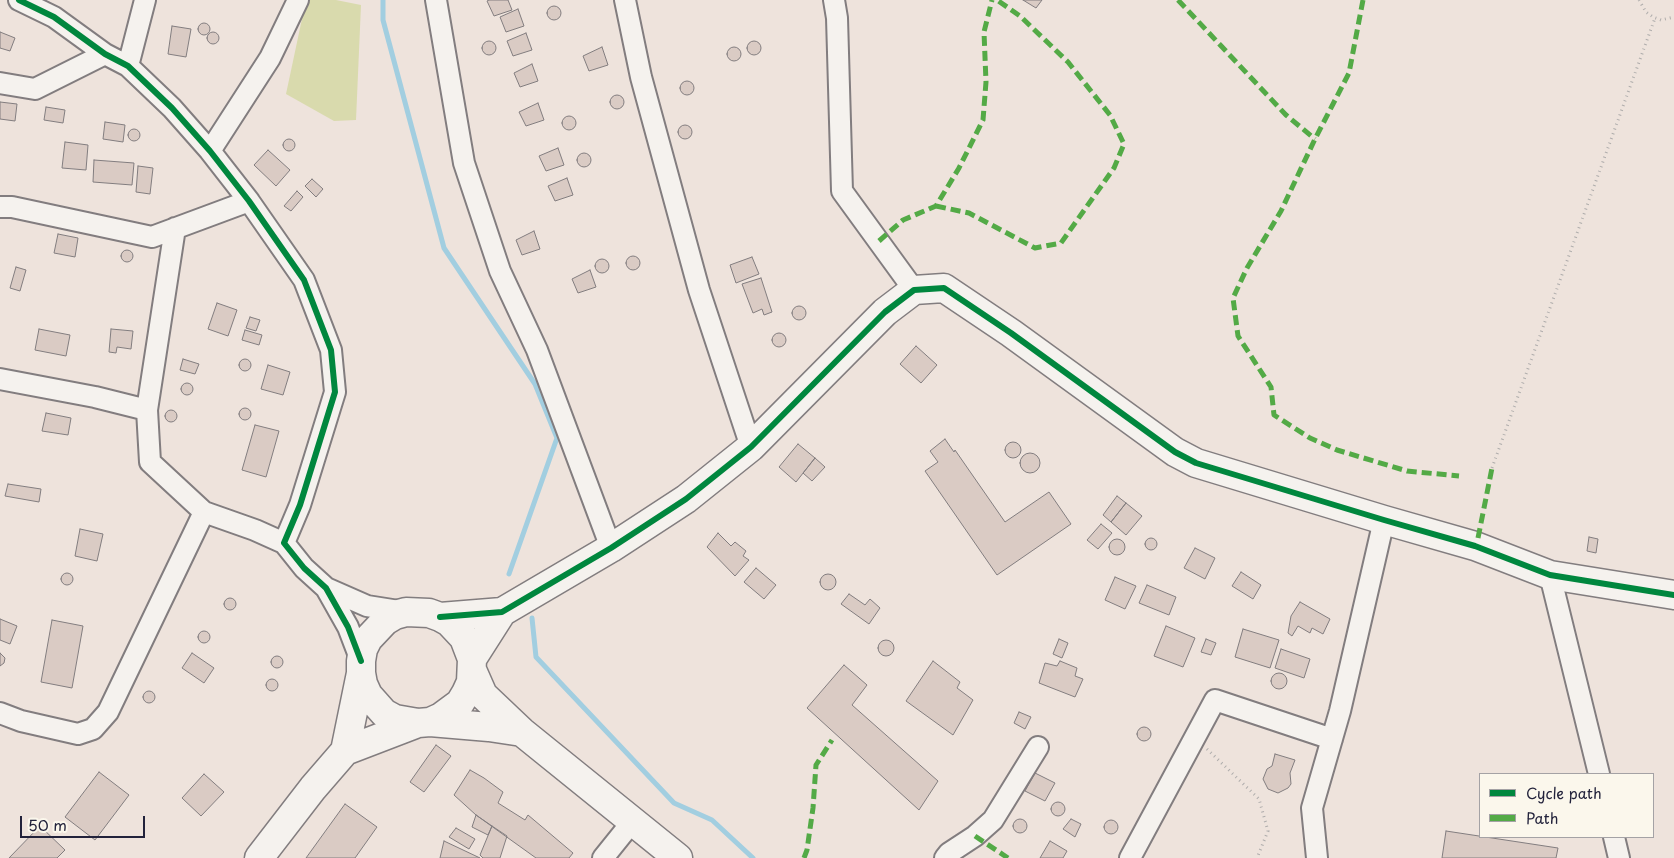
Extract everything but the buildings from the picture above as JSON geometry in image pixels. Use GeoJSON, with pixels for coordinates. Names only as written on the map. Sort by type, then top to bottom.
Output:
{"type":"FeatureCollection","features":[{"type":"Feature","properties":{"kind":"street"},"geometry":{"type":"LineString","coordinates":[[128,66],[145,0]]}},
{"type":"Feature","properties":{"kind":"street"},"geometry":{"type":"LineString","coordinates":[[210,152],[270,58],[298,0]]}},
{"type":"Feature","properties":{"kind":"street"},"geometry":{"type":"LineString","coordinates":[[436,0],[464,163],[500,271],[537,350],[611,548]]}},
{"type":"Feature","properties":{"kind":"street"},"geometry":{"type":"LineString","coordinates":[[625,0],[641,77],[699,290],[751,447]]}},
{"type":"Feature","properties":{"kind":"street"},"geometry":{"type":"LineString","coordinates":[[834,0],[837,18],[842,191],[914,290]]}},
{"type":"Feature","properties":{"kind":"street"},"geometry":{"type":"LineString","coordinates":[[27,2],[54,17],[105,54],[128,66],[172,108],[249,201],[304,280],[331,350],[335,392],[300,505],[284,542]]}},
{"type":"Feature","properties":{"kind":"street"},"geometry":{"type":"LineString","coordinates":[[0,83],[35,89],[105,54]]}},
{"type":"Feature","properties":{"kind":"street"},"geometry":{"type":"LineString","coordinates":[[0,207],[12,207],[152,237],[249,201]]}},
{"type":"Feature","properties":{"kind":"street"},"geometry":{"type":"LineString","coordinates":[[175,228],[147,410],[150,462],[204,512],[284,542],[304,568],[326,588],[348,627],[361,667],[363,684],[368,695],[384,713],[395,719],[489,727],[522,732]]}},
{"type":"Feature","properties":{"kind":"street"},"geometry":{"type":"LineString","coordinates":[[326,588],[367,606],[406,612],[423,612],[440,616],[502,612],[611,548],[686,499],[751,447],[885,312],[914,290],[944,288],[1011,333],[1175,452],[1196,463],[1475,546],[1550,575],[1674,595]]}},
{"type":"Feature","properties":{"kind":"street"},"geometry":{"type":"LineString","coordinates":[[0,379],[95,397],[147,410]]}},
{"type":"Feature","properties":{"kind":"street"},"geometry":{"type":"LineString","coordinates":[[0,713],[21,721],[78,734],[93,729],[108,712],[204,512]]}},
{"type":"Feature","properties":{"kind":"street"},"geometry":{"type":"LineString","coordinates":[[1317,858],[1312,808],[1340,711],[1384,520]]}},
{"type":"Feature","properties":{"kind":"street"},"geometry":{"type":"LineString","coordinates":[[1550,575],[1598,773]]}},
{"type":"Feature","properties":{"kind":"street"},"geometry":{"type":"LineString","coordinates":[[345,751],[368,638],[376,629],[395,615],[406,612]]}},
{"type":"Feature","properties":{"kind":"street"},"geometry":{"type":"LineString","coordinates":[[259,858],[313,788],[345,751],[451,711],[460,703],[466,693],[472,664],[502,612]]}},
{"type":"Feature","properties":{"kind":"street"},"geometry":{"type":"LineString","coordinates":[[440,616],[461,634],[469,648],[472,664],[483,695],[522,732],[678,858]]}},
{"type":"Feature","properties":{"kind":"street"},"geometry":{"type":"LineString","coordinates":[[1130,858],[1215,700],[1332,739]]}},
{"type":"Feature","properties":{"kind":"street"},"geometry":{"type":"LineString","coordinates":[[945,858],[993,820],[1038,747]]}},
{"type":"Feature","properties":{"kind":"street"},"geometry":{"type":"LineString","coordinates":[[603,858],[632,822]]}},
{"type":"Feature","properties":{"kind":"street"},"geometry":{"type":"LineString","coordinates":[[1614,838],[1619,858]]}},
{"type":"Feature","properties":{"kind":"path"},"geometry":{"type":"LineString","coordinates":[[1639,0],[1646,12],[1655,18],[1661,20],[1674,17]]}},
{"type":"Feature","properties":{"kind":"path"},"geometry":{"type":"LineString","coordinates":[[1492,468],[1655,18]]}},
{"type":"Feature","properties":{"kind":"path"},"geometry":{"type":"LineString","coordinates":[[1195,737],[1260,799],[1268,831],[1257,858]]}},
{"type":"Feature","properties":{"kind":"green space"},"geometry":{"type":"Polygon","coordinates":[[[306,0],[336,0],[361,5],[356,120],[334,121],[286,94],[306,0]]]}},
{"type":"Feature","properties":{"kind":"waterway"},"geometry":{"type":"LineString","coordinates":[[383,0],[383,20],[444,248],[535,384],[557,438],[509,574]]}},
{"type":"Feature","properties":{"kind":"waterway"},"geometry":{"type":"LineString","coordinates":[[532,618],[536,657],[674,803],[712,820],[753,858]]}},
{"type":"Feature","properties":{"kind":"marked path"},"geometry":{"type":"LineString","coordinates":[[879,241],[903,220],[936,206],[959,168],[983,120],[986,82],[984,32],[992,0]]}},
{"type":"Feature","properties":{"kind":"marked path"},"geometry":{"type":"LineString","coordinates":[[936,206],[969,213],[1035,248],[1061,243],[1114,168],[1124,144],[1110,115],[1068,62],[1020,16],[997,0]]}},
{"type":"Feature","properties":{"kind":"marked path"},"geometry":{"type":"LineString","coordinates":[[1178,0],[1286,115],[1315,139]]}},
{"type":"Feature","properties":{"kind":"marked path"},"geometry":{"type":"LineString","coordinates":[[1363,0],[1349,73],[1281,211],[1247,268],[1233,298],[1238,336],[1271,387],[1274,415],[1310,438],[1337,450],[1407,471],[1459,476]]}},
{"type":"Feature","properties":{"kind":"marked path"},"geometry":{"type":"LineString","coordinates":[[1478,538],[1492,468]]}},
{"type":"Feature","properties":{"kind":"marked path"},"geometry":{"type":"LineString","coordinates":[[804,858],[807,850],[813,808],[816,765],[832,740]]}},
{"type":"Feature","properties":{"kind":"marked path"},"geometry":{"type":"LineString","coordinates":[[975,836],[1008,858]]}},
{"type":"Feature","properties":{"kind":"cycle path"},"geometry":{"type":"LineString","coordinates":[[19,0],[54,17],[105,54],[128,66],[172,108],[210,151],[249,201],[304,280],[331,350],[335,392],[300,505],[284,543],[304,568],[326,588],[348,627],[361,661]]}},
{"type":"Feature","properties":{"kind":"cycle path"},"geometry":{"type":"LineString","coordinates":[[440,617],[502,612],[611,548],[686,499],[751,447],[885,312],[914,290],[944,288],[1011,333],[1175,452],[1196,463],[1475,546],[1550,575],[1674,595]]}}]}
